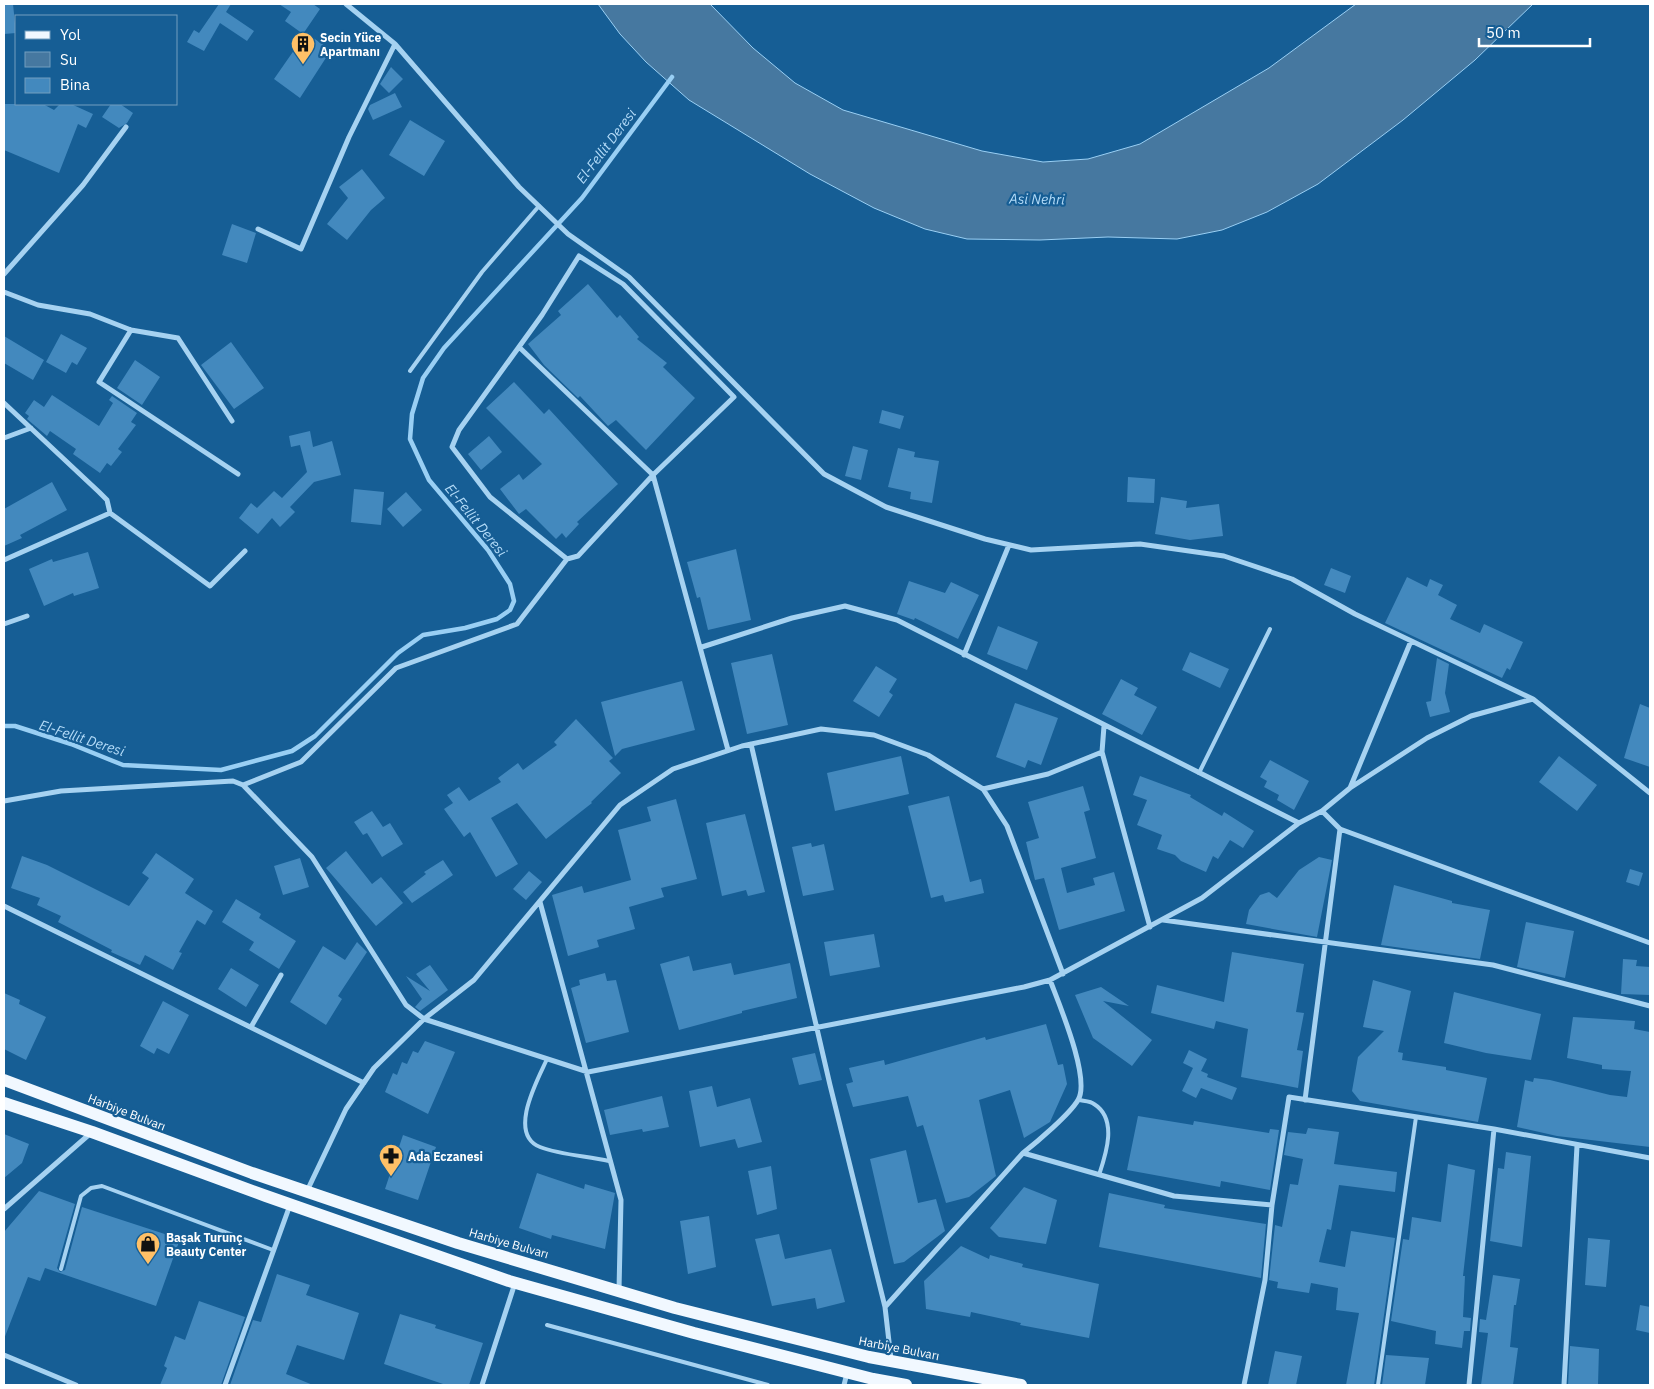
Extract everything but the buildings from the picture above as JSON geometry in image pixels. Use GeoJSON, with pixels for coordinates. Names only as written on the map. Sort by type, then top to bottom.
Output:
{"type":"FeatureCollection","features":[{"type":"Feature","properties":{"kind":"main road","name":"Harbiye Bulvarı"},"geometry":{"type":"LineString","coordinates":[[4,1080],[252,1174],[458,1243],[676,1308],[892,1361],[1021,1385]]}},
{"type":"Feature","properties":{"kind":"main road"},"geometry":{"type":"LineString","coordinates":[[4,1103],[92,1132],[515,1283],[694,1333],[846,1379],[906,1385]]}},
{"type":"Feature","properties":{"kind":"street"},"geometry":{"type":"LineString","coordinates":[[346,4],[394,44],[519,187],[565,231],[629,276],[824,474],[886,507],[1031,550],[1140,544],[1224,556],[1292,579],[1354,614],[1533,699],[1650,793]]}},
{"type":"Feature","properties":{"kind":"street"},"geometry":{"type":"LineString","coordinates":[[258,229],[301,249],[349,137],[394,44]]}},
{"type":"Feature","properties":{"kind":"street"},"geometry":{"type":"LineString","coordinates":[[4,274],[82,185],[126,127]]}},
{"type":"Feature","properties":{"kind":"street"},"geometry":{"type":"LineString","coordinates":[[567,560],[490,497],[452,447],[459,430],[519,347],[586,247]]}},
{"type":"Feature","properties":{"kind":"street"},"geometry":{"type":"LineString","coordinates":[[243,785],[301,762],[396,668],[516,624],[567,560],[578,556],[653,475],[734,397],[623,284],[579,256]]}},
{"type":"Feature","properties":{"kind":"street"},"geometry":{"type":"LineString","coordinates":[[4,292],[38,305],[90,314],[132,330],[178,338],[232,421]]}},
{"type":"Feature","properties":{"kind":"street"},"geometry":{"type":"LineString","coordinates":[[132,330],[99,382],[238,474]]}},
{"type":"Feature","properties":{"kind":"street"},"geometry":{"type":"LineString","coordinates":[[519,347],[653,475],[702,647],[728,750]]}},
{"type":"Feature","properties":{"kind":"street"},"geometry":{"type":"LineString","coordinates":[[4,403],[107,500],[110,513],[210,586],[245,551]]}},
{"type":"Feature","properties":{"kind":"street"},"geometry":{"type":"LineString","coordinates":[[4,438],[31,428]]}},
{"type":"Feature","properties":{"kind":"street"},"geometry":{"type":"LineString","coordinates":[[4,560],[110,513]]}},
{"type":"Feature","properties":{"kind":"street"},"geometry":{"type":"LineString","coordinates":[[964,654],[1009,545]]}},
{"type":"Feature","properties":{"kind":"street"},"geometry":{"type":"LineString","coordinates":[[702,647],[792,618],[845,606],[897,620],[1299,823]]}},
{"type":"Feature","properties":{"kind":"street"},"geometry":{"type":"LineString","coordinates":[[4,624],[28,616]]}},
{"type":"Feature","properties":{"kind":"street"},"geometry":{"type":"LineString","coordinates":[[1350,788],[1412,641]]}},
{"type":"Feature","properties":{"kind":"street"},"geometry":{"type":"LineString","coordinates":[[4,801],[61,791],[233,781],[243,785],[312,857],[406,1005],[424,1019],[588,1072],[1024,987],[1050,980],[1202,898],[1299,823],[1322,811],[1350,788],[1427,738],[1471,716],[1533,699]]}},
{"type":"Feature","properties":{"kind":"street"},"geometry":{"type":"LineString","coordinates":[[1104,726],[1102,752],[1150,927]]}},
{"type":"Feature","properties":{"kind":"street"},"geometry":{"type":"LineString","coordinates":[[306,1192],[346,1109],[374,1068],[424,1019],[474,980],[620,805],[673,769],[728,750],[821,729],[874,735],[928,755],[983,789],[1007,826],[1063,974]]}},
{"type":"Feature","properties":{"kind":"street"},"geometry":{"type":"LineString","coordinates":[[751,744],[885,1307],[892,1361]]}},
{"type":"Feature","properties":{"kind":"street"},"geometry":{"type":"LineString","coordinates":[[983,789],[1048,774],[1102,752]]}},
{"type":"Feature","properties":{"kind":"street"},"geometry":{"type":"LineString","coordinates":[[1322,811],[1340,828],[1650,943]]}},
{"type":"Feature","properties":{"kind":"street"},"geometry":{"type":"LineString","coordinates":[[1305,1100],[1340,828]]}},
{"type":"Feature","properties":{"kind":"street"},"geometry":{"type":"LineString","coordinates":[[540,902],[588,1072],[609,1161],[621,1200],[619,1290]]}},
{"type":"Feature","properties":{"kind":"street"},"geometry":{"type":"LineString","coordinates":[[4,906],[364,1082]]}},
{"type":"Feature","properties":{"kind":"street"},"geometry":{"type":"LineString","coordinates":[[1162,920],[1493,965],[1650,1006]]}},
{"type":"Feature","properties":{"kind":"street"},"geometry":{"type":"LineString","coordinates":[[251,1027],[281,975]]}},
{"type":"Feature","properties":{"kind":"street"},"geometry":{"type":"LineString","coordinates":[[885,1307],[1023,1153],[1042,1138],[1079,1100],[1083,1085],[1076,1054],[1050,980]]}},
{"type":"Feature","properties":{"kind":"street"},"geometry":{"type":"LineString","coordinates":[[1244,1385],[1265,1280],[1272,1205],[1290,1097],[1494,1129],[1577,1146],[1650,1158]]}},
{"type":"Feature","properties":{"kind":"street"},"geometry":{"type":"LineString","coordinates":[[1470,1385],[1494,1129]]}},
{"type":"Feature","properties":{"kind":"street"},"geometry":{"type":"LineString","coordinates":[[4,1208],[92,1132]]}},
{"type":"Feature","properties":{"kind":"street"},"geometry":{"type":"LineString","coordinates":[[1564,1385],[1577,1146]]}},
{"type":"Feature","properties":{"kind":"street"},"geometry":{"type":"LineString","coordinates":[[1023,1153],[1174,1196],[1272,1205]]}},
{"type":"Feature","properties":{"kind":"street"},"geometry":{"type":"LineString","coordinates":[[225,1385],[291,1204]]}},
{"type":"Feature","properties":{"kind":"street"},"geometry":{"type":"LineString","coordinates":[[482,1385],[515,1283]]}},
{"type":"Feature","properties":{"kind":"street"},"geometry":{"type":"LineString","coordinates":[[4,1355],[76,1385]]}},
{"type":"Feature","properties":{"kind":"lane"},"geometry":{"type":"LineString","coordinates":[[410,371],[482,272],[539,206]]}},
{"type":"Feature","properties":{"kind":"lane"},"geometry":{"type":"LineString","coordinates":[[1199,773],[1270,629]]}},
{"type":"Feature","properties":{"kind":"lane"},"geometry":{"type":"LineString","coordinates":[[547,1059],[532,1093],[524,1119],[530,1137],[538,1147],[609,1161]]}},
{"type":"Feature","properties":{"kind":"lane"},"geometry":{"type":"LineString","coordinates":[[1079,1100],[1094,1104],[1106,1119],[1109,1142],[1100,1175]]}},
{"type":"Feature","properties":{"kind":"lane"},"geometry":{"type":"LineString","coordinates":[[1378,1385],[1416,1117]]}},
{"type":"Feature","properties":{"kind":"lane"},"geometry":{"type":"LineString","coordinates":[[61,1269],[81,1196],[102,1186],[274,1250]]}},
{"type":"Feature","properties":{"kind":"lane"},"geometry":{"type":"LineString","coordinates":[[547,1325],[768,1385]]}},
{"type":"Feature","properties":{"kind":"water","name":"Asi Nehri"},"geometry":{"type":"Polygon","coordinates":[[[598,4],[710,4],[753,48],[795,83],[843,110],[982,151],[1043,162],[1088,159],[1140,144],[1269,68],[1356,4],[1533,4],[1475,60],[1403,120],[1318,184],[1267,212],[1222,230],[1177,239],[1108,237],[1040,240],[967,239],[925,229],[874,208],[810,174],[689,100],[646,62],[620,34],[598,4]]]}},
{"type":"Feature","properties":{"kind":"waterway","name":"El-Fellit Deresi"},"geometry":{"type":"LineString","coordinates":[[4,726],[15,726],[71,744],[123,765],[221,770],[292,751],[315,736],[398,653],[423,635],[465,628],[497,619],[510,610],[514,601],[510,584],[488,550],[429,480],[410,439],[412,414],[423,378],[444,348],[582,198],[672,77]]}},
{"type":"Feature","properties":{"kind":"place","name":"Secin Yüce Apartmanı"},"geometry":{"type":"Point","coordinates":[303,65]}},
{"type":"Feature","properties":{"kind":"place","name":"Ada Eczanesi"},"geometry":{"type":"Point","coordinates":[391,1177]}},
{"type":"Feature","properties":{"kind":"place","name":"Başak Turunç Beauty Center"},"geometry":{"type":"Point","coordinates":[148,1265]}}]}
